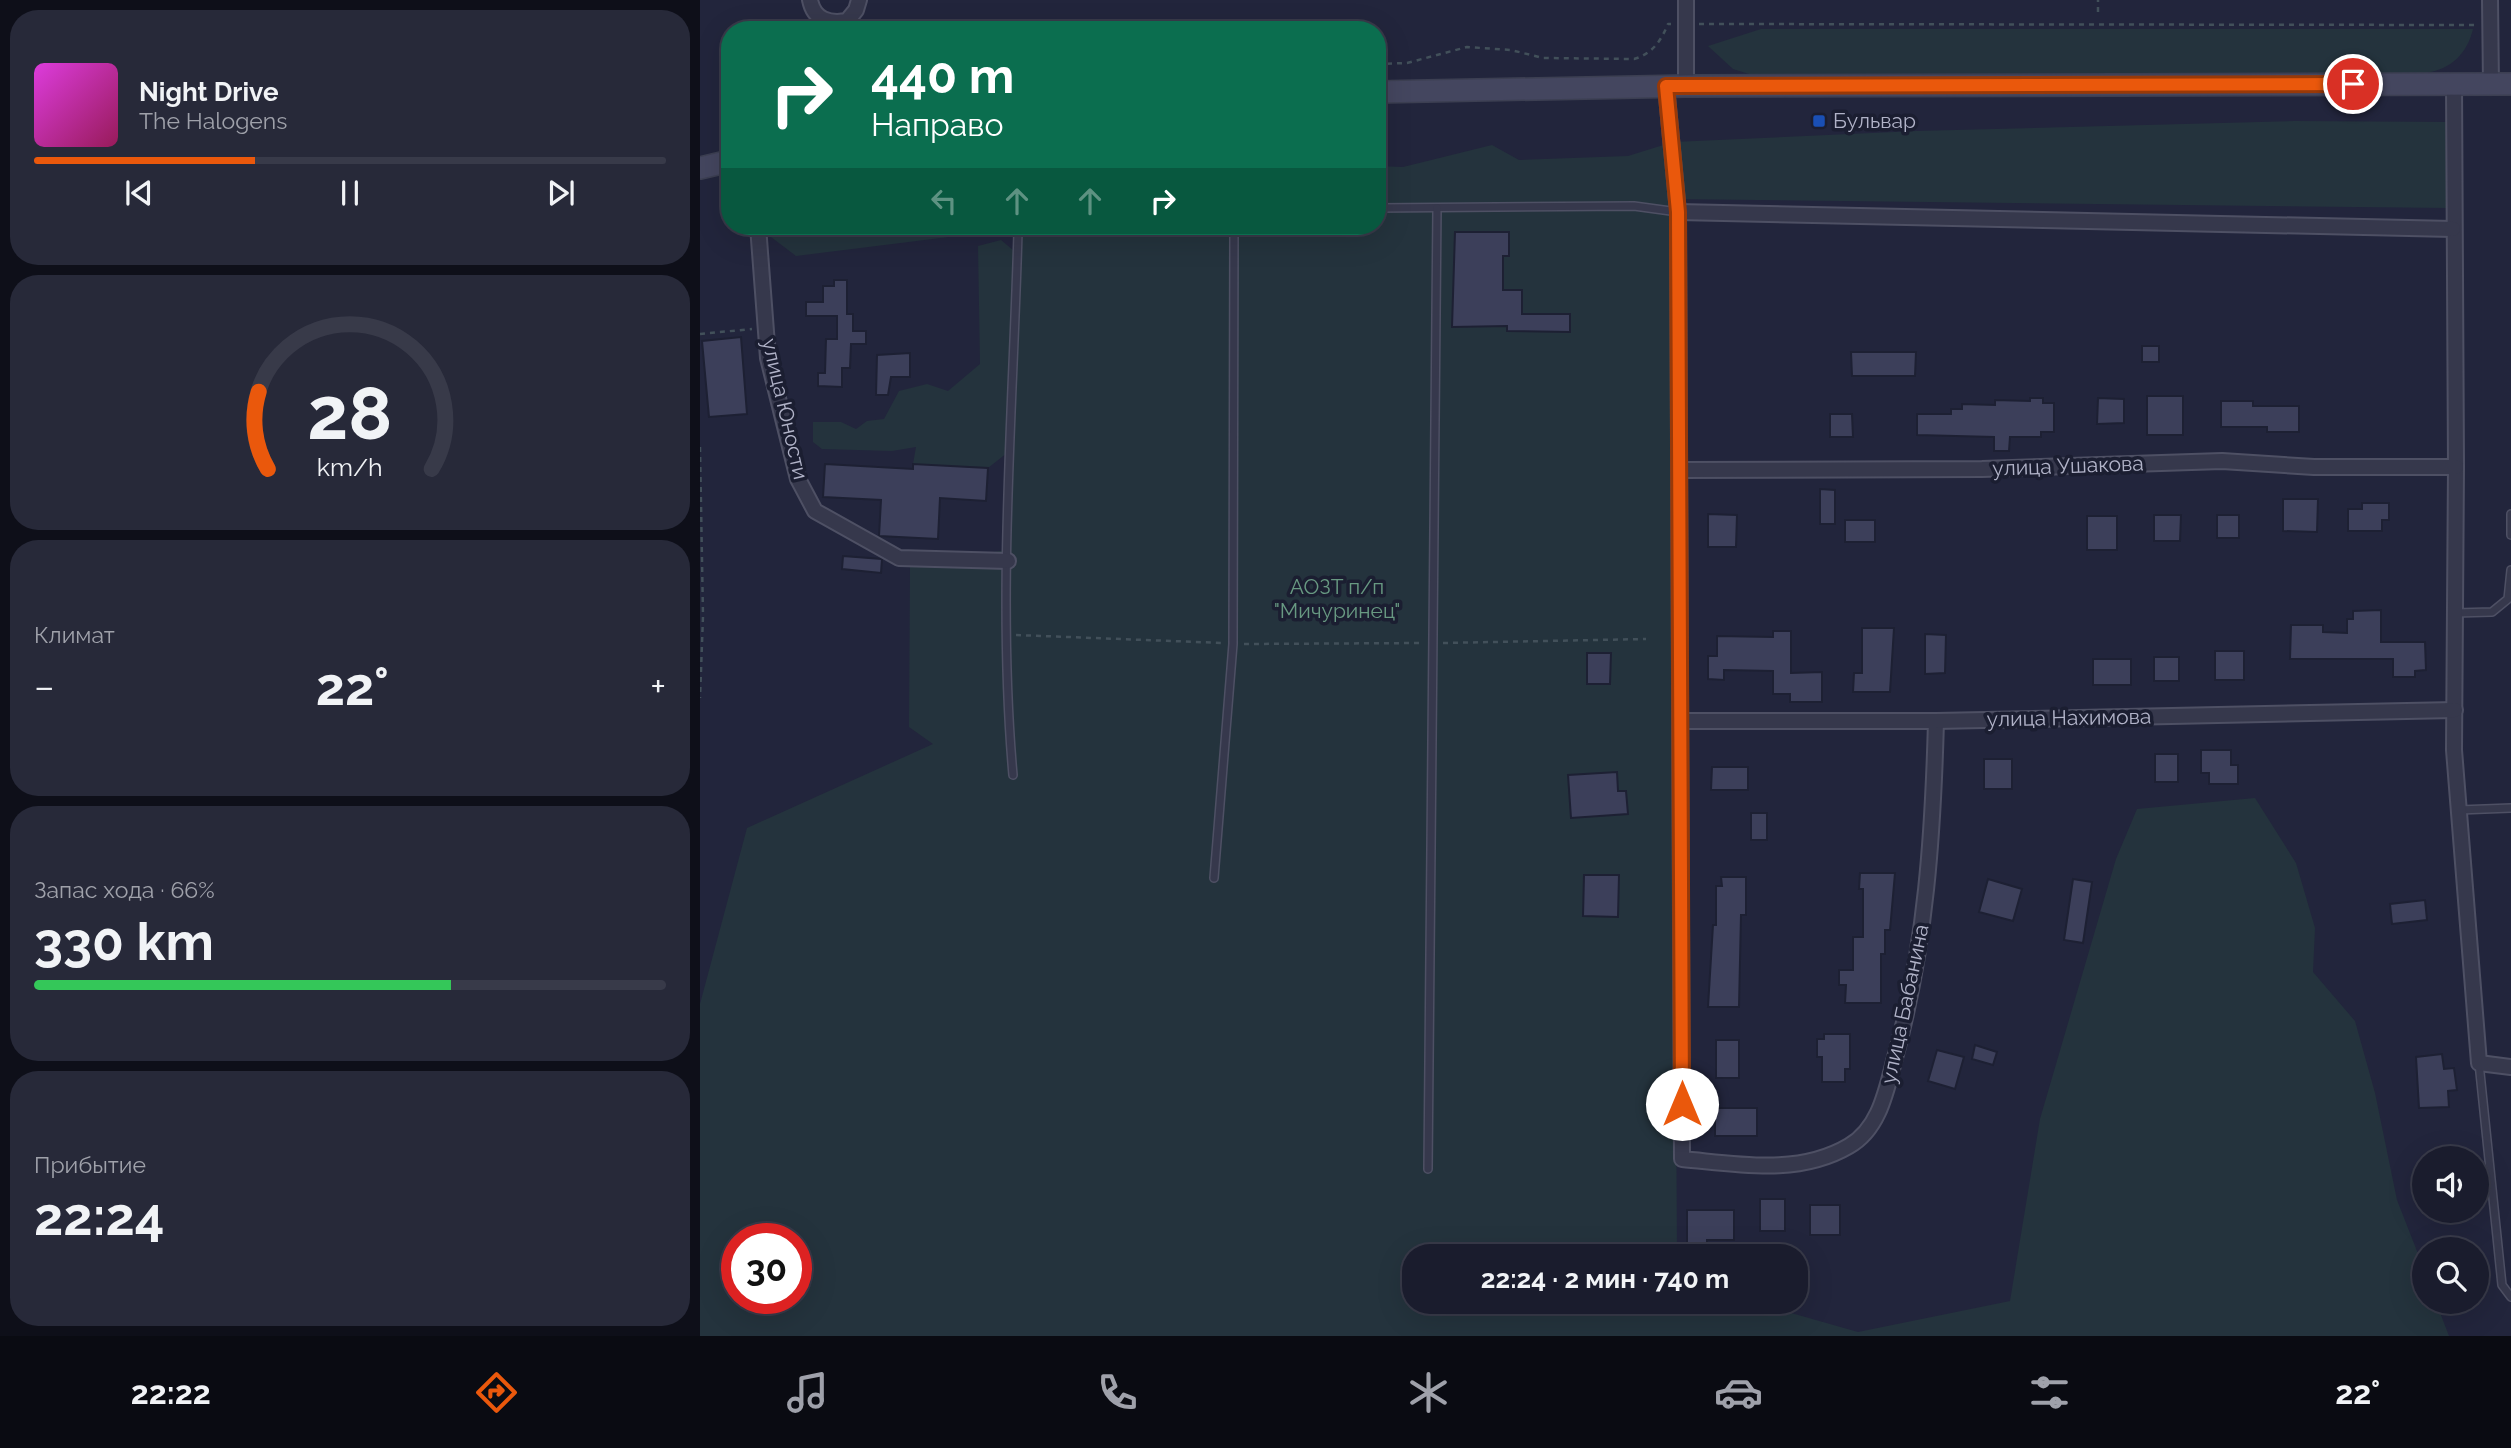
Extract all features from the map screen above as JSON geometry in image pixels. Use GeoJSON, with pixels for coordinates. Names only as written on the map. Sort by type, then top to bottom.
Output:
{"type":"FeatureCollection","features":[{"type":"Feature","properties":{"kind":"main road"},"geometry":{"type":"LineString","coordinates":[[1386,92],[1676,86],[2501,85]]}},
{"type":"Feature","properties":{"kind":"main road"},"geometry":{"type":"LineString","coordinates":[[700,168],[721,163]]}},
{"type":"Feature","properties":{"kind":"street"},"geometry":{"type":"LineString","coordinates":[[810,0],[818,18],[823,21]]}},
{"type":"Feature","properties":{"kind":"street"},"geometry":{"type":"LineString","coordinates":[[847,21],[856,10],[859,0]]}},
{"type":"Feature","properties":{"kind":"street"},"geometry":{"type":"LineString","coordinates":[[1682,721],[1676,86],[1686,24],[1686,0]]}},
{"type":"Feature","properties":{"kind":"street"},"geometry":{"type":"LineString","coordinates":[[2490,0],[2490,25],[2501,85]]}},
{"type":"Feature","properties":{"kind":"street"},"geometry":{"type":"LineString","coordinates":[[2454,84],[2454,750],[2479,1063],[2511,1067]]}},
{"type":"Feature","properties":{"kind":"street"},"geometry":{"type":"LineString","coordinates":[[1678,212],[2453,229]]}},
{"type":"Feature","properties":{"kind":"street","name":"улица Юности"},"geometry":{"type":"LineString","coordinates":[[759,235],[768,358],[799,479],[815,511],[899,558],[1008,561]]}},
{"type":"Feature","properties":{"kind":"street","name":"улица Ушакова"},"geometry":{"type":"LineString","coordinates":[[1679,470],[1982,469],[2222,461],[2314,467],[2456,467]]}},
{"type":"Feature","properties":{"kind":"street","name":"улица Нахимова"},"geometry":{"type":"LineString","coordinates":[[1682,721],[1936,721],[2455,710]]}},
{"type":"Feature","properties":{"kind":"street","name":"улица Бабанина"},"geometry":{"type":"LineString","coordinates":[[1682,721],[1682,1159],[1774,1167],[1818,1161],[1852,1145],[1868,1130],[1882,1105],[1909,1006],[1925,911],[1933,828],[1936,721]]}},
{"type":"Feature","properties":{"kind":"lane"},"geometry":{"type":"LineString","coordinates":[[1386,208],[1633,206],[1678,212]]}},
{"type":"Feature","properties":{"kind":"lane"},"geometry":{"type":"LineString","coordinates":[[1428,1169],[1437,208]]}},
{"type":"Feature","properties":{"kind":"lane"},"geometry":{"type":"LineString","coordinates":[[1013,775],[1006,702],[1006,635],[1018,235]]}},
{"type":"Feature","properties":{"kind":"lane"},"geometry":{"type":"LineString","coordinates":[[1214,878],[1233,644],[1234,235]]}},
{"type":"Feature","properties":{"kind":"lane"},"geometry":{"type":"LineString","coordinates":[[2511,514],[2511,535]]}},
{"type":"Feature","properties":{"kind":"lane"},"geometry":{"type":"LineString","coordinates":[[2455,613],[2492,612],[2508,599],[2511,570]]}},
{"type":"Feature","properties":{"kind":"lane"},"geometry":{"type":"LineString","coordinates":[[2459,810],[2511,808]]}},
{"type":"Feature","properties":{"kind":"lane"},"geometry":{"type":"LineString","coordinates":[[2479,1063],[2502,1285],[2511,1297]]}},
{"type":"Feature","properties":{"kind":"path"},"geometry":{"type":"LineString","coordinates":[[2098,0],[2098,12]]}},
{"type":"Feature","properties":{"kind":"path"},"geometry":{"type":"LineString","coordinates":[[1386,64],[1407,63],[1467,47],[1511,50],[1543,58],[1633,58],[1645,55],[1657,44],[1668,24],[2490,25]]}},
{"type":"Feature","properties":{"kind":"path"},"geometry":{"type":"LineString","coordinates":[[700,334],[766,328]]}},
{"type":"Feature","properties":{"kind":"path"},"geometry":{"type":"LineString","coordinates":[[700,447],[703,615],[700,698]]}},
{"type":"Feature","properties":{"kind":"path"},"geometry":{"type":"LineString","coordinates":[[1006,635],[1233,644],[1646,639]]}},
{"type":"Feature","properties":{"kind":"green space"},"geometry":{"type":"Polygon","coordinates":[[[1761,29],[2473,29],[2467,46],[2457,59],[2443,68],[2426,73],[1752,75],[1733,69],[1708,46],[1761,29]]]}},
{"type":"Feature","properties":{"kind":"green space","name":"АОЗТ п/п \"Мичуринец\""},"geometry":{"type":"Polygon","coordinates":[[[2294,121],[2448,122],[2447,208],[1671,199],[1677,1244],[1402,1244],[1402,1314],[1795,1314],[1858,1332],[2010,1301],[2040,1119],[2116,859],[2137,809],[2255,798],[2296,863],[2315,928],[2313,972],[2355,1021],[2375,1093],[2397,1200],[2412,1238],[2412,1314],[2441,1314],[2449,1336],[700,1336],[700,1004],[747,828],[933,744],[909,727],[910,567],[1005,550],[1007,453],[988,468],[913,464],[916,447],[892,451],[822,449],[813,442],[813,422],[841,422],[856,429],[867,421],[884,419],[899,391],[927,384],[948,391],[980,364],[978,246],[1001,240],[1013,250],[1013,235],[1386,235],[1386,166],[1403,167],[1492,145],[1519,160],[1628,156],[1673,142],[1916,131],[2294,121]]]}},
{"type":"Feature","properties":{"kind":"green space"},"geometry":{"type":"Polygon","coordinates":[[[770,235],[965,235],[796,256],[770,235]]]}},
{"type":"Feature","properties":{"kind":"building"},"geometry":{"type":"Polygon","coordinates":[[[1455,232],[1509,232],[1509,256],[1503,256],[1503,290],[1522,290],[1522,314],[1570,314],[1570,332],[1507,331],[1507,326],[1452,327],[1455,232]]]}},
{"type":"Feature","properties":{"kind":"building"},"geometry":{"type":"Polygon","coordinates":[[[834,280],[847,280],[847,314],[853,314],[853,331],[866,331],[866,344],[851,344],[850,368],[842,368],[842,387],[818,386],[818,373],[825,373],[826,339],[837,339],[837,316],[806,316],[806,302],[823,302],[823,286],[834,286],[834,280]]]}},
{"type":"Feature","properties":{"kind":"building"},"geometry":{"type":"Polygon","coordinates":[[[741,337],[747,414],[709,417],[702,341],[741,337]]]}},
{"type":"Feature","properties":{"kind":"building"},"geometry":{"type":"Polygon","coordinates":[[[2142,346],[2159,346],[2159,362],[2142,362],[2142,346]]]}},
{"type":"Feature","properties":{"kind":"building"},"geometry":{"type":"Polygon","coordinates":[[[1851,352],[1916,352],[1915,376],[1852,376],[1851,352]]]}},
{"type":"Feature","properties":{"kind":"building"},"geometry":{"type":"Polygon","coordinates":[[[910,353],[910,377],[891,377],[888,395],[876,395],[877,355],[910,353]]]}},
{"type":"Feature","properties":{"kind":"building"},"geometry":{"type":"Polygon","coordinates":[[[2147,396],[2183,396],[2183,435],[2147,435],[2147,396]]]}},
{"type":"Feature","properties":{"kind":"building"},"geometry":{"type":"Polygon","coordinates":[[[2030,398],[2043,398],[2043,403],[2054,403],[2054,432],[2041,432],[2041,437],[2010,437],[2009,451],[1994,451],[1994,437],[1917,435],[1917,414],[1951,414],[1951,409],[1962,409],[1962,404],[1995,405],[1995,400],[2030,401],[2030,398]]]}},
{"type":"Feature","properties":{"kind":"building"},"geometry":{"type":"Polygon","coordinates":[[[2098,398],[2124,399],[2124,423],[2097,424],[2098,398]]]}},
{"type":"Feature","properties":{"kind":"building"},"geometry":{"type":"Polygon","coordinates":[[[2221,401],[2253,401],[2253,406],[2299,406],[2299,432],[2267,432],[2267,427],[2221,427],[2221,401]]]}},
{"type":"Feature","properties":{"kind":"building"},"geometry":{"type":"Polygon","coordinates":[[[1830,414],[1852,414],[1853,437],[1830,437],[1830,414]]]}},
{"type":"Feature","properties":{"kind":"building"},"geometry":{"type":"Polygon","coordinates":[[[825,464],[913,469],[913,464],[988,468],[986,501],[940,498],[938,539],[879,536],[881,500],[823,497],[825,464]]]}},
{"type":"Feature","properties":{"kind":"building"},"geometry":{"type":"Polygon","coordinates":[[[1820,489],[1835,490],[1835,524],[1820,524],[1820,489]]]}},
{"type":"Feature","properties":{"kind":"building"},"geometry":{"type":"Polygon","coordinates":[[[2283,499],[2318,499],[2317,532],[2283,531],[2283,499]]]}},
{"type":"Feature","properties":{"kind":"building"},"geometry":{"type":"Polygon","coordinates":[[[2362,503],[2389,503],[2389,520],[2382,520],[2382,531],[2348,531],[2348,509],[2362,509],[2362,503]]]}},
{"type":"Feature","properties":{"kind":"building"},"geometry":{"type":"Polygon","coordinates":[[[1708,514],[1737,515],[1736,547],[1708,547],[1708,514]]]}},
{"type":"Feature","properties":{"kind":"building"},"geometry":{"type":"Polygon","coordinates":[[[2154,515],[2181,515],[2180,541],[2154,541],[2154,515]]]}},
{"type":"Feature","properties":{"kind":"building"},"geometry":{"type":"Polygon","coordinates":[[[2217,515],[2239,515],[2239,538],[2217,538],[2217,515]]]}},
{"type":"Feature","properties":{"kind":"building"},"geometry":{"type":"Polygon","coordinates":[[[2087,516],[2117,516],[2117,550],[2087,550],[2087,516]]]}},
{"type":"Feature","properties":{"kind":"building"},"geometry":{"type":"Polygon","coordinates":[[[1845,520],[1875,520],[1875,542],[1845,542],[1845,520]]]}},
{"type":"Feature","properties":{"kind":"building"},"geometry":{"type":"Polygon","coordinates":[[[843,556],[882,559],[881,573],[842,569],[843,556]]]}},
{"type":"Feature","properties":{"kind":"building"},"geometry":{"type":"Polygon","coordinates":[[[2381,610],[2381,642],[2425,642],[2426,670],[2415,671],[2415,677],[2393,677],[2393,659],[2290,659],[2291,625],[2323,625],[2323,632],[2347,633],[2347,619],[2353,619],[2353,611],[2381,610]]]}},
{"type":"Feature","properties":{"kind":"building"},"geometry":{"type":"Polygon","coordinates":[[[1862,628],[1894,628],[1890,692],[1853,692],[1854,673],[1862,673],[1862,628]]]}},
{"type":"Feature","properties":{"kind":"building"},"geometry":{"type":"Polygon","coordinates":[[[1773,631],[1791,631],[1791,673],[1822,672],[1822,702],[1790,702],[1790,694],[1773,694],[1773,671],[1724,670],[1724,680],[1708,679],[1708,656],[1717,656],[1717,636],[1773,637],[1773,631]]]}},
{"type":"Feature","properties":{"kind":"building"},"geometry":{"type":"Polygon","coordinates":[[[1925,634],[1946,635],[1945,673],[1925,674],[1925,634]]]}},
{"type":"Feature","properties":{"kind":"building"},"geometry":{"type":"Polygon","coordinates":[[[2215,651],[2244,651],[2244,680],[2215,680],[2215,651]]]}},
{"type":"Feature","properties":{"kind":"building"},"geometry":{"type":"Polygon","coordinates":[[[1587,653],[1611,653],[1610,684],[1587,684],[1587,653]]]}},
{"type":"Feature","properties":{"kind":"building"},"geometry":{"type":"Polygon","coordinates":[[[2154,657],[2179,657],[2179,681],[2154,681],[2154,657]]]}},
{"type":"Feature","properties":{"kind":"building"},"geometry":{"type":"Polygon","coordinates":[[[2093,659],[2131,659],[2131,685],[2093,685],[2093,659]]]}},
{"type":"Feature","properties":{"kind":"building"},"geometry":{"type":"Polygon","coordinates":[[[2201,750],[2231,750],[2231,765],[2238,765],[2238,784],[2209,784],[2209,773],[2201,773],[2201,750]]]}},
{"type":"Feature","properties":{"kind":"building"},"geometry":{"type":"Polygon","coordinates":[[[2155,754],[2178,754],[2178,782],[2155,782],[2155,754]]]}},
{"type":"Feature","properties":{"kind":"building"},"geometry":{"type":"Polygon","coordinates":[[[1984,759],[2012,759],[2012,789],[1984,789],[1984,759]]]}},
{"type":"Feature","properties":{"kind":"building"},"geometry":{"type":"Polygon","coordinates":[[[1712,767],[1748,767],[1748,790],[1711,790],[1712,767]]]}},
{"type":"Feature","properties":{"kind":"building"},"geometry":{"type":"Polygon","coordinates":[[[1617,772],[1618,791],[1626,791],[1628,814],[1571,818],[1568,775],[1617,772]]]}},
{"type":"Feature","properties":{"kind":"building"},"geometry":{"type":"Polygon","coordinates":[[[1751,813],[1767,813],[1767,840],[1751,840],[1751,813]]]}},
{"type":"Feature","properties":{"kind":"building"},"geometry":{"type":"Polygon","coordinates":[[[1860,873],[1895,873],[1890,930],[1885,930],[1885,954],[1881,954],[1881,1003],[1845,1003],[1846,985],[1839,985],[1839,970],[1853,970],[1853,937],[1863,937],[1863,889],[1859,889],[1860,873]]]}},
{"type":"Feature","properties":{"kind":"building"},"geometry":{"type":"Polygon","coordinates":[[[1584,875],[1619,875],[1618,917],[1583,916],[1584,875]]]}},
{"type":"Feature","properties":{"kind":"building"},"geometry":{"type":"Polygon","coordinates":[[[1721,877],[1746,877],[1746,915],[1741,915],[1739,1007],[1708,1007],[1713,925],[1716,925],[1716,886],[1722,886],[1721,877]]]}},
{"type":"Feature","properties":{"kind":"building"},"geometry":{"type":"Polygon","coordinates":[[[1988,879],[2022,889],[2013,921],[1979,912],[1988,879]]]}},
{"type":"Feature","properties":{"kind":"building"},"geometry":{"type":"Polygon","coordinates":[[[2073,879],[2092,882],[2083,943],[2064,940],[2073,879]]]}},
{"type":"Feature","properties":{"kind":"building"},"geometry":{"type":"Polygon","coordinates":[[[2425,900],[2427,920],[2392,924],[2390,904],[2425,900]]]}},
{"type":"Feature","properties":{"kind":"building"},"geometry":{"type":"Polygon","coordinates":[[[1824,1034],[1850,1034],[1850,1069],[1845,1069],[1845,1082],[1822,1082],[1822,1057],[1817,1057],[1817,1039],[1824,1039],[1824,1034]]]}},
{"type":"Feature","properties":{"kind":"building"},"geometry":{"type":"Polygon","coordinates":[[[1716,1040],[1739,1040],[1739,1078],[1716,1078],[1716,1040]]]}},
{"type":"Feature","properties":{"kind":"building"},"geometry":{"type":"Polygon","coordinates":[[[1975,1045],[1997,1052],[1993,1065],[1972,1059],[1975,1045]]]}},
{"type":"Feature","properties":{"kind":"building"},"geometry":{"type":"Polygon","coordinates":[[[1937,1050],[1964,1057],[1955,1089],[1928,1081],[1937,1050]]]}},
{"type":"Feature","properties":{"kind":"building"},"geometry":{"type":"Polygon","coordinates":[[[2442,1054],[2444,1069],[2454,1068],[2457,1090],[2448,1091],[2449,1107],[2419,1108],[2416,1057],[2442,1054]]]}},
{"type":"Feature","properties":{"kind":"building"},"geometry":{"type":"Polygon","coordinates":[[[1715,1108],[1757,1108],[1757,1136],[1715,1136],[1715,1108]]]}},
{"type":"Feature","properties":{"kind":"building"},"geometry":{"type":"Polygon","coordinates":[[[1760,1199],[1785,1199],[1785,1231],[1760,1231],[1760,1199]]]}},
{"type":"Feature","properties":{"kind":"building"},"geometry":{"type":"Polygon","coordinates":[[[1810,1205],[1840,1205],[1840,1235],[1810,1235],[1810,1205]]]}},
{"type":"Feature","properties":{"kind":"building"},"geometry":{"type":"Polygon","coordinates":[[[1687,1210],[1734,1210],[1734,1240],[1707,1240],[1707,1244],[1687,1244],[1687,1210]]]}},
{"type":"Feature","properties":{"kind":"place","name":"Бульвар"},"geometry":{"type":"Point","coordinates":[1819,121]}},
{"type":"Feature","properties":{"kind":"route"},"geometry":{"type":"LineString","coordinates":[[1682,1104],[1678,212],[1667,121],[1666,86],[2353,84]]}}]}
